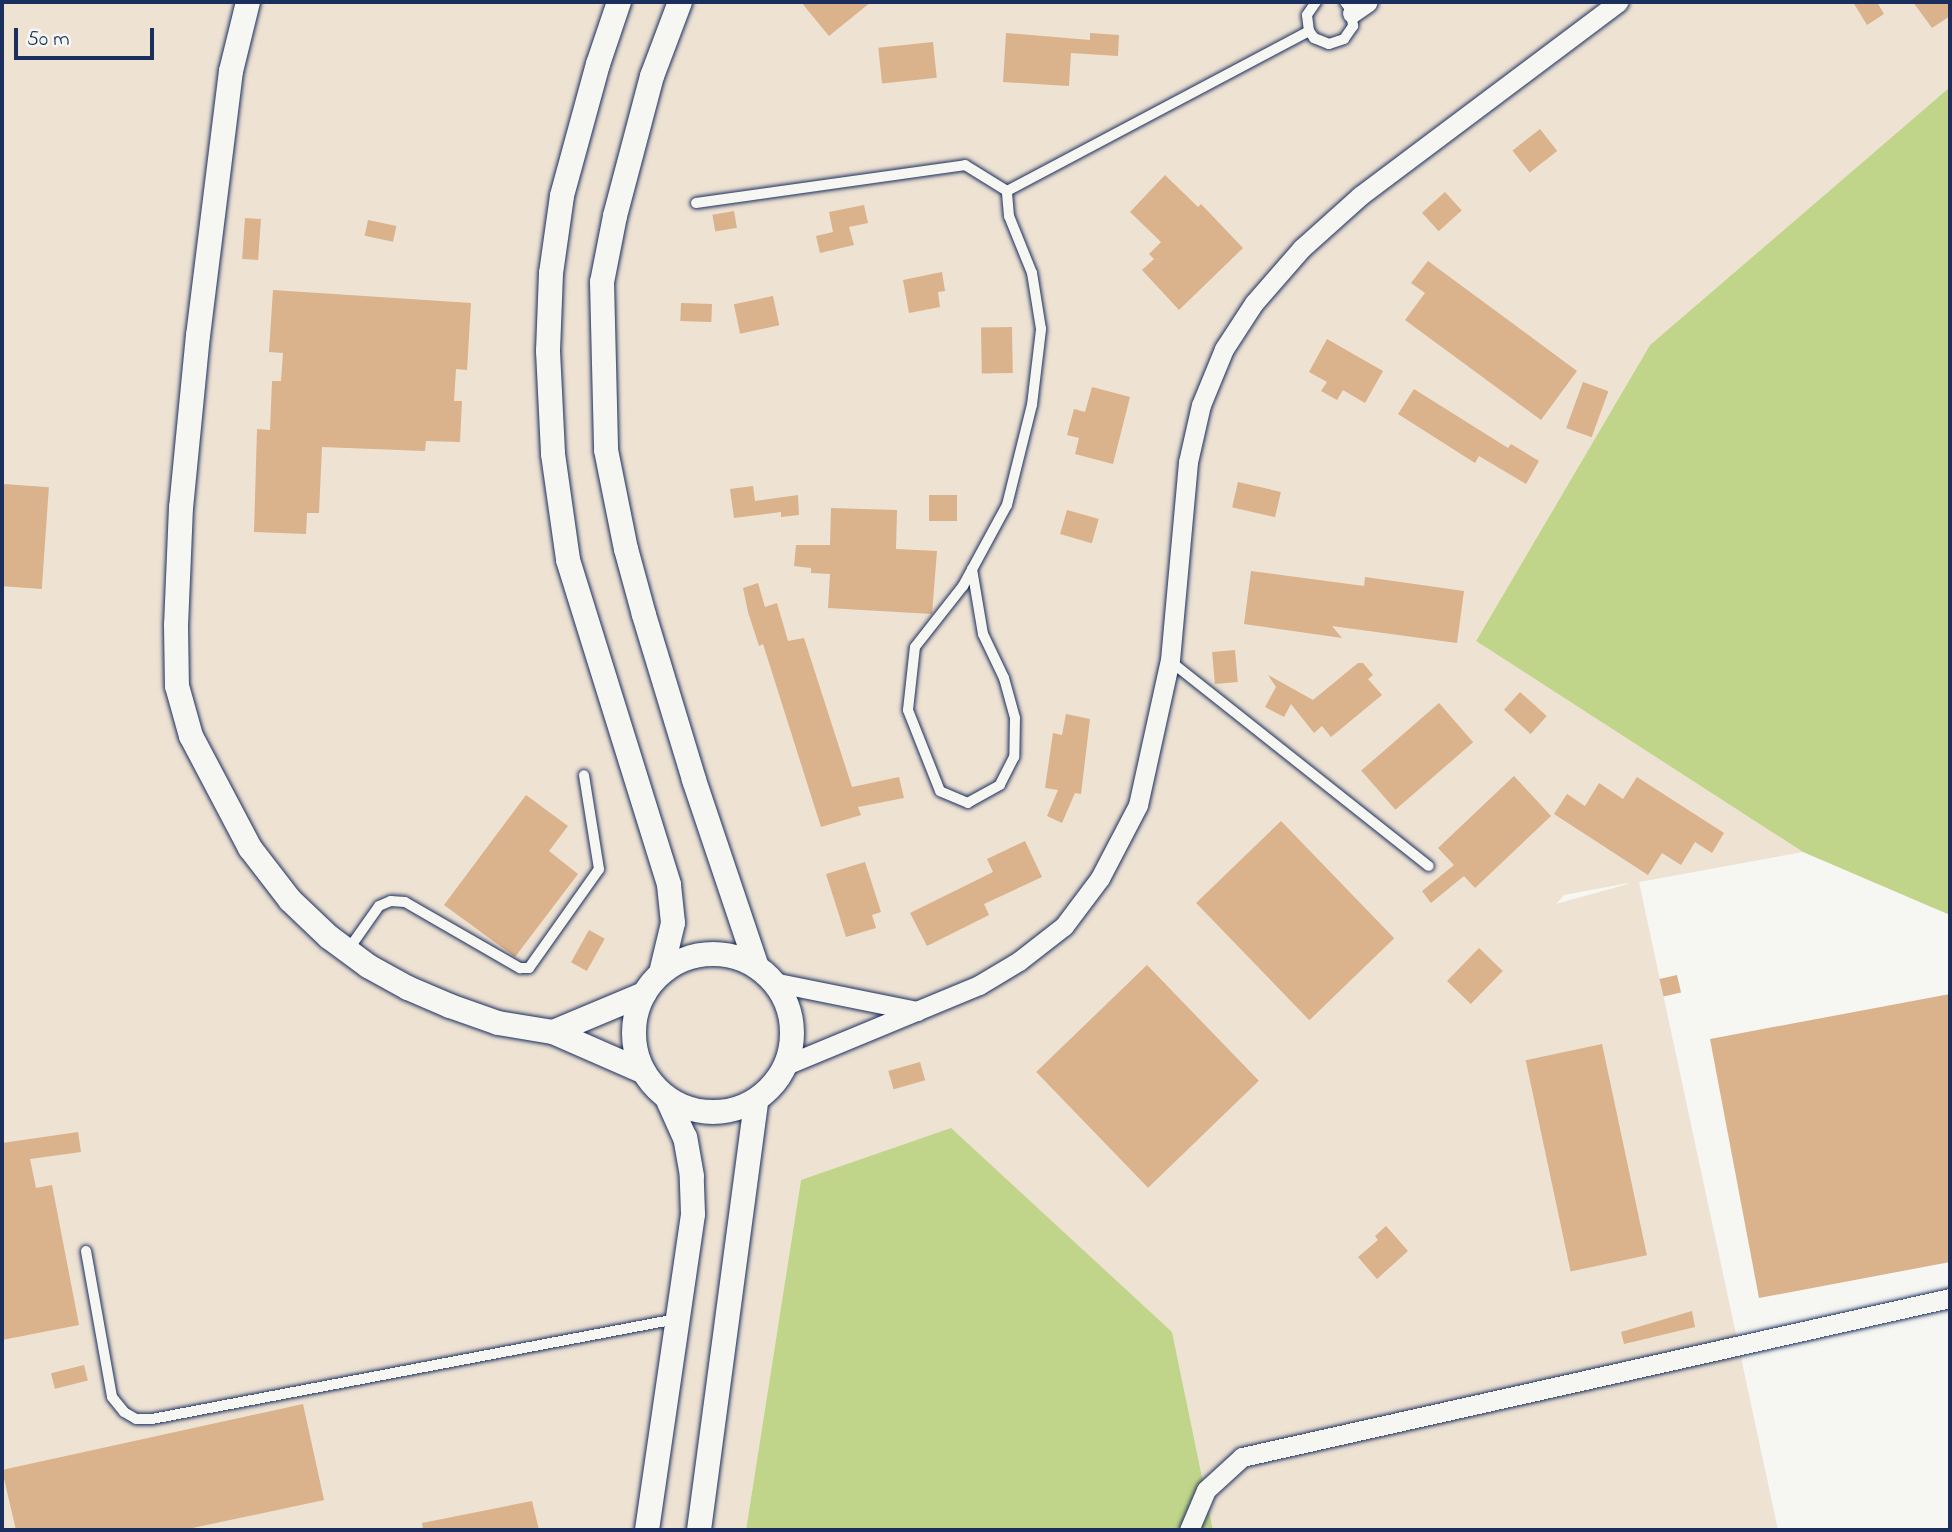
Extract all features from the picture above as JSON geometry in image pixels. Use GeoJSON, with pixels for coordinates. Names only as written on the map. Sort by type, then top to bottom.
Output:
{"type":"FeatureCollection","features":[{"type":"Feature","properties":{"kind":"street"},"geometry":{"type":"LineString","coordinates":[[248,2],[231,71],[198,335],[181,507],[176,625],[177,686],[191,736],[250,848],[290,900],[348,951],[408,988],[450,1006],[498,1023],[553,1032],[644,1072]]}},
{"type":"Feature","properties":{"kind":"street"},"geometry":{"type":"LineString","coordinates":[[619,2],[598,64],[562,196],[551,272],[548,351],[553,454],[568,560],[669,885],[673,923],[661,973]]}},
{"type":"Feature","properties":{"kind":"street"},"geometry":{"type":"LineString","coordinates":[[667,1098],[688,1109],[711,1113],[734,1110],[756,1100],[774,1085],[786,1065],[792,1042],[791,1020],[785,1000],[765,974],[694,779],[626,549],[606,450],[602,282],[615,216],[648,90],[680,2]]}},
{"type":"Feature","properties":{"kind":"street"},"geometry":{"type":"LineString","coordinates":[[786,1065],[979,985],[1019,961],[1064,926],[1100,878],[1139,805],[1170,660],[1188,462],[1201,405],[1224,349],[1254,303],[1302,248],[1360,196],[1618,2]]}},
{"type":"Feature","properties":{"kind":"street"},"geometry":{"type":"LineString","coordinates":[[647,1530],[692,1214],[692,1176],[685,1138],[667,1098],[644,1072],[635,1047],[635,1020],[644,994],[661,973],[684,959],[709,954],[734,957],[765,974],[917,1011]]}},
{"type":"Feature","properties":{"kind":"street"},"geometry":{"type":"LineString","coordinates":[[553,1032],[644,994]]}},
{"type":"Feature","properties":{"kind":"street"},"geometry":{"type":"LineString","coordinates":[[699,1530],[756,1100]]}},
{"type":"Feature","properties":{"kind":"street"},"geometry":{"type":"LineString","coordinates":[[1189,1530],[1206,1490],[1242,1457],[1950,1298]]}},
{"type":"Feature","properties":{"kind":"lane"},"geometry":{"type":"LineString","coordinates":[[1315,2],[1307,15],[1309,31],[1321,42],[1337,43],[1350,33],[1355,6]]}},
{"type":"Feature","properties":{"kind":"lane"},"geometry":{"type":"LineString","coordinates":[[1007,191],[1309,31]]}},
{"type":"Feature","properties":{"kind":"lane"},"geometry":{"type":"LineString","coordinates":[[696,203],[965,165],[1007,191]]}},
{"type":"Feature","properties":{"kind":"lane"},"geometry":{"type":"LineString","coordinates":[[972,569],[983,634],[1004,678],[1015,718],[1014,757],[1000,785],[968,803],[940,791],[908,710],[915,647],[963,586],[972,569],[1007,505],[1032,405],[1041,329],[1032,273],[1009,216],[1007,191]]}},
{"type":"Feature","properties":{"kind":"lane"},"geometry":{"type":"LineString","coordinates":[[1170,660],[1429,866]]}},
{"type":"Feature","properties":{"kind":"lane"},"geometry":{"type":"LineString","coordinates":[[348,951],[379,906],[391,901],[405,902],[520,968],[529,968],[599,869],[584,775]]}},
{"type":"Feature","properties":{"kind":"lane"},"geometry":{"type":"LineString","coordinates":[[86,1251],[112,1397],[124,1412],[136,1419],[178,1414],[677,1319]]}},
{"type":"Feature","properties":{"kind":"shaded area"},"geometry":{"type":"Polygon","coordinates":[[[2,2],[1950,2],[1950,87],[1650,345],[1476,641],[1803,852],[1639,882],[1778,1530],[1213,1530],[1172,1332],[801,1180],[746,1530],[2,1530],[2,2]],[[1628,884],[1564,895],[1556,904],[1628,884]]]}},
{"type":"Feature","properties":{"kind":"green space"},"geometry":{"type":"Polygon","coordinates":[[[1950,87],[1950,915],[1803,852],[1476,641],[1650,345],[1950,87]]]}},
{"type":"Feature","properties":{"kind":"green space"},"geometry":{"type":"Polygon","coordinates":[[[951,1128],[1172,1332],[1213,1530],[746,1530],[801,1180],[951,1128]]]}},
{"type":"Feature","properties":{"kind":"building"},"geometry":{"type":"Polygon","coordinates":[[[801,2],[871,2],[829,36],[801,2]]]}},
{"type":"Feature","properties":{"kind":"building"},"geometry":{"type":"Polygon","coordinates":[[[1853,2],[1877,2],[1884,14],[1867,25],[1853,2]]]}},
{"type":"Feature","properties":{"kind":"building"},"geometry":{"type":"Polygon","coordinates":[[[1913,2],[1950,2],[1950,16],[1932,28],[1913,2]]]}},
{"type":"Feature","properties":{"kind":"building"},"geometry":{"type":"Polygon","coordinates":[[[1006,33],[1090,40],[1090,33],[1119,35],[1118,56],[1071,53],[1069,86],[1003,82],[1006,33]]]}},
{"type":"Feature","properties":{"kind":"building"},"geometry":{"type":"Polygon","coordinates":[[[933,42],[937,78],[882,84],[878,48],[933,42]]]}},
{"type":"Feature","properties":{"kind":"building"},"geometry":{"type":"Polygon","coordinates":[[[1540,129],[1557,151],[1530,173],[1512,151],[1540,129]]]}},
{"type":"Feature","properties":{"kind":"building"},"geometry":{"type":"Polygon","coordinates":[[[1165,175],[1198,207],[1201,204],[1243,248],[1179,310],[1142,270],[1154,259],[1149,254],[1161,242],[1130,212],[1165,175]]]}},
{"type":"Feature","properties":{"kind":"building"},"geometry":{"type":"Polygon","coordinates":[[[1445,192],[1462,211],[1439,231],[1422,213],[1445,192]]]}},
{"type":"Feature","properties":{"kind":"building"},"geometry":{"type":"Polygon","coordinates":[[[864,205],[868,223],[849,227],[854,245],[820,253],[816,236],[833,232],[829,212],[864,205]]]}},
{"type":"Feature","properties":{"kind":"building"},"geometry":{"type":"Polygon","coordinates":[[[734,211],[737,228],[715,232],[712,215],[734,211]]]}},
{"type":"Feature","properties":{"kind":"building"},"geometry":{"type":"Polygon","coordinates":[[[245,218],[261,219],[258,260],[242,259],[245,218]]]}},
{"type":"Feature","properties":{"kind":"building"},"geometry":{"type":"Polygon","coordinates":[[[368,220],[396,226],[393,242],[365,236],[368,220]]]}},
{"type":"Feature","properties":{"kind":"building"},"geometry":{"type":"Polygon","coordinates":[[[1428,261],[1577,371],[1541,420],[1405,320],[1425,293],[1411,283],[1428,261]]]}},
{"type":"Feature","properties":{"kind":"building"},"geometry":{"type":"Polygon","coordinates":[[[942,272],[945,291],[938,292],[940,307],[909,313],[903,280],[942,272]]]}},
{"type":"Feature","properties":{"kind":"building"},"geometry":{"type":"Polygon","coordinates":[[[273,290],[471,303],[467,370],[456,369],[454,401],[462,401],[460,442],[426,441],[425,451],[322,447],[319,513],[307,513],[306,534],[254,532],[257,429],[270,430],[272,381],[281,381],[283,353],[269,352],[273,290]]]}},
{"type":"Feature","properties":{"kind":"building"},"geometry":{"type":"Polygon","coordinates":[[[773,296],[779,325],[740,334],[734,304],[773,296]]]}},
{"type":"Feature","properties":{"kind":"building"},"geometry":{"type":"Polygon","coordinates":[[[681,303],[712,304],[711,322],[680,321],[681,303]]]}},
{"type":"Feature","properties":{"kind":"building"},"geometry":{"type":"Polygon","coordinates":[[[1012,327],[1013,373],[982,374],[981,328],[1012,327]]]}},
{"type":"Feature","properties":{"kind":"building"},"geometry":{"type":"Polygon","coordinates":[[[1327,339],[1383,371],[1365,403],[1343,390],[1337,400],[1321,391],[1327,382],[1309,372],[1327,339]]]}},
{"type":"Feature","properties":{"kind":"building"},"geometry":{"type":"Polygon","coordinates":[[[1583,382],[1608,391],[1592,437],[1566,428],[1583,382]]]}},
{"type":"Feature","properties":{"kind":"building"},"geometry":{"type":"Polygon","coordinates":[[[1092,387],[1130,397],[1113,464],[1075,454],[1079,438],[1067,435],[1074,409],[1085,412],[1092,387]]]}},
{"type":"Feature","properties":{"kind":"building"},"geometry":{"type":"Polygon","coordinates":[[[1414,389],[1508,448],[1511,444],[1539,461],[1526,484],[1479,456],[1475,463],[1398,414],[1414,389]]]}},
{"type":"Feature","properties":{"kind":"building"},"geometry":{"type":"Polygon","coordinates":[[[1238,482],[1281,492],[1275,517],[1232,507],[1238,482]]]}},
{"type":"Feature","properties":{"kind":"building"},"geometry":{"type":"Polygon","coordinates":[[[4,484],[49,487],[42,589],[2,586],[4,484]]]}},
{"type":"Feature","properties":{"kind":"building"},"geometry":{"type":"Polygon","coordinates":[[[753,486],[755,501],[798,495],[799,515],[781,517],[781,512],[734,518],[730,489],[753,486]]]}},
{"type":"Feature","properties":{"kind":"building"},"geometry":{"type":"Polygon","coordinates":[[[929,495],[957,495],[957,521],[929,521],[929,495]]]}},
{"type":"Feature","properties":{"kind":"building"},"geometry":{"type":"Polygon","coordinates":[[[831,508],[897,510],[896,549],[937,551],[932,614],[828,608],[830,574],[811,573],[811,568],[794,566],[796,545],[830,545],[831,508]]]}},
{"type":"Feature","properties":{"kind":"building"},"geometry":{"type":"Polygon","coordinates":[[[1067,510],[1099,519],[1092,543],[1060,534],[1067,510]]]}},
{"type":"Feature","properties":{"kind":"building"},"geometry":{"type":"Polygon","coordinates":[[[1251,571],[1364,586],[1365,577],[1464,591],[1457,643],[1332,626],[1342,638],[1244,624],[1251,571]]]}},
{"type":"Feature","properties":{"kind":"building"},"geometry":{"type":"Polygon","coordinates":[[[758,583],[765,607],[777,603],[788,641],[804,638],[852,787],[899,777],[904,798],[858,807],[861,815],[821,827],[763,644],[759,646],[748,612],[743,588],[758,583]]]}},
{"type":"Feature","properties":{"kind":"building"},"geometry":{"type":"Polygon","coordinates":[[[1235,650],[1238,682],[1215,684],[1212,652],[1235,650]]]}},
{"type":"Feature","properties":{"kind":"building"},"geometry":{"type":"Polygon","coordinates":[[[1358,663],[1363,663],[1373,675],[1368,679],[1382,695],[1331,737],[1322,726],[1314,733],[1291,704],[1284,717],[1265,707],[1276,687],[1268,675],[1313,700],[1358,663]]]}},
{"type":"Feature","properties":{"kind":"building"},"geometry":{"type":"Polygon","coordinates":[[[1520,692],[1547,716],[1531,734],[1504,710],[1520,692]]]}},
{"type":"Feature","properties":{"kind":"building"},"geometry":{"type":"Polygon","coordinates":[[[1439,703],[1473,742],[1395,810],[1361,771],[1439,703]]]}},
{"type":"Feature","properties":{"kind":"building"},"geometry":{"type":"Polygon","coordinates":[[[1066,714],[1090,719],[1081,794],[1075,793],[1062,823],[1047,816],[1058,790],[1045,788],[1053,733],[1062,735],[1066,714]]]}},
{"type":"Feature","properties":{"kind":"building"},"geometry":{"type":"Polygon","coordinates":[[[1514,776],[1551,816],[1475,888],[1464,876],[1431,903],[1422,891],[1454,865],[1438,848],[1514,776]]]}},
{"type":"Feature","properties":{"kind":"building"},"geometry":{"type":"Polygon","coordinates":[[[1637,777],[1724,833],[1712,853],[1695,842],[1681,865],[1662,853],[1648,875],[1554,814],[1567,794],[1585,806],[1599,783],[1623,799],[1637,777]]]}},
{"type":"Feature","properties":{"kind":"building"},"geometry":{"type":"Polygon","coordinates":[[[526,795],[568,826],[549,851],[578,874],[515,957],[444,905],[526,795]]]}},
{"type":"Feature","properties":{"kind":"building"},"geometry":{"type":"Polygon","coordinates":[[[1281,821],[1394,938],[1309,1020],[1196,903],[1281,821]]]}},
{"type":"Feature","properties":{"kind":"building"},"geometry":{"type":"Polygon","coordinates":[[[1025,841],[1042,877],[984,904],[989,915],[927,946],[910,913],[993,872],[987,859],[1025,841]]]}},
{"type":"Feature","properties":{"kind":"building"},"geometry":{"type":"Polygon","coordinates":[[[865,862],[881,912],[872,915],[876,928],[846,937],[826,874],[865,862]]]}},
{"type":"Feature","properties":{"kind":"building"},"geometry":{"type":"Polygon","coordinates":[[[589,930],[605,939],[587,971],[571,962],[589,930]]]}},
{"type":"Feature","properties":{"kind":"building"},"geometry":{"type":"Polygon","coordinates":[[[1479,948],[1503,971],[1471,1004],[1447,981],[1479,948]]]}},
{"type":"Feature","properties":{"kind":"building"},"geometry":{"type":"Polygon","coordinates":[[[1147,965],[1259,1081],[1148,1188],[1036,1072],[1147,965]]]}},
{"type":"Feature","properties":{"kind":"building"},"geometry":{"type":"Polygon","coordinates":[[[1677,975],[1681,993],[1664,997],[1659,979],[1677,975]]]}},
{"type":"Feature","properties":{"kind":"building"},"geometry":{"type":"Polygon","coordinates":[[[1950,994],[1950,1262],[1759,1298],[1710,1039],[1950,994]]]}},
{"type":"Feature","properties":{"kind":"building"},"geometry":{"type":"Polygon","coordinates":[[[1602,1044],[1647,1255],[1571,1271],[1526,1060],[1602,1044]]]}},
{"type":"Feature","properties":{"kind":"building"},"geometry":{"type":"Polygon","coordinates":[[[920,1062],[925,1080],[894,1089],[888,1071],[920,1062]]]}},
{"type":"Feature","properties":{"kind":"building"},"geometry":{"type":"Polygon","coordinates":[[[78,1132],[81,1152],[30,1159],[36,1188],[52,1185],[79,1325],[2,1340],[2,1143],[78,1132]]]}},
{"type":"Feature","properties":{"kind":"building"},"geometry":{"type":"Polygon","coordinates":[[[1386,1226],[1408,1251],[1377,1279],[1358,1257],[1378,1240],[1375,1236],[1386,1226]]]}},
{"type":"Feature","properties":{"kind":"building"},"geometry":{"type":"Polygon","coordinates":[[[1692,1311],[1695,1327],[1624,1344],[1621,1332],[1692,1311]]]}},
{"type":"Feature","properties":{"kind":"building"},"geometry":{"type":"Polygon","coordinates":[[[84,1365],[88,1381],[55,1389],[51,1373],[84,1365]]]}},
{"type":"Feature","properties":{"kind":"building"},"geometry":{"type":"Polygon","coordinates":[[[303,1404],[324,1500],[183,1530],[16,1530],[2,1470],[303,1404]]]}},
{"type":"Feature","properties":{"kind":"building"},"geometry":{"type":"Polygon","coordinates":[[[532,1501],[539,1530],[423,1530],[422,1523],[532,1501]]]}}]}
